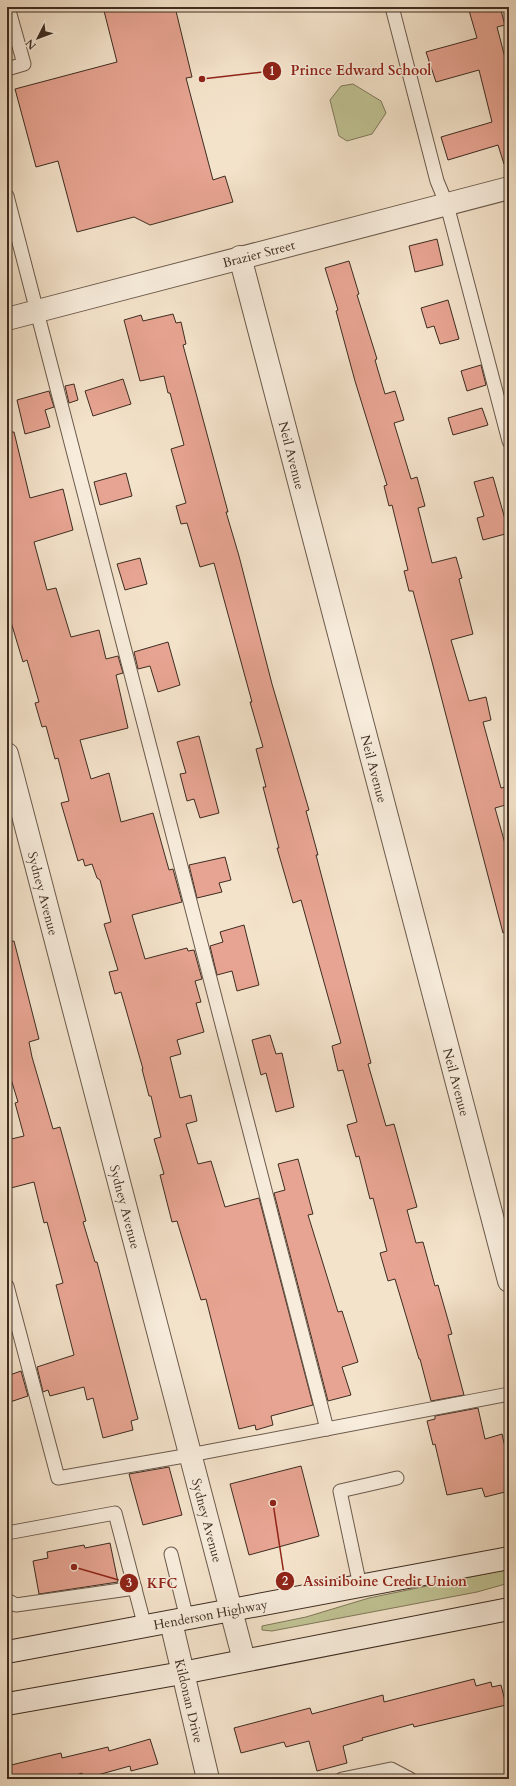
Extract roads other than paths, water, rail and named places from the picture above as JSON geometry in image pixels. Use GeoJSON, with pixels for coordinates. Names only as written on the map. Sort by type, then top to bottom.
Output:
{"type":"FeatureCollection","features":[{"type":"Feature","properties":{"kind":"street","name":"Brazier Street"},"geometry":{"type":"LineString","coordinates":[[7,319],[509,188]]}},
{"type":"Feature","properties":{"kind":"street","name":"Neil Avenue"},"geometry":{"type":"LineString","coordinates":[[240,257],[509,1281]]}},
{"type":"Feature","properties":{"kind":"street","name":"Sydney Avenue"},"geometry":{"type":"LineString","coordinates":[[7,754],[244,1660]]}},
{"type":"Feature","properties":{"kind":"street","name":"Henderson Highway"},"geometry":{"type":"LineString","coordinates":[[7,1652],[509,1558]]}},
{"type":"Feature","properties":{"kind":"street"},"geometry":{"type":"LineString","coordinates":[[7,1704],[182,1673],[509,1609]]}},
{"type":"Feature","properties":{"kind":"street","name":"Kildonan Drive"},"geometry":{"type":"LineString","coordinates":[[179,1621],[182,1673],[208,1779]]}},
{"type":"Feature","properties":{"kind":"lane"},"geometry":{"type":"LineString","coordinates":[[7,69],[24,64],[8,7]]}},
{"type":"Feature","properties":{"kind":"lane"},"geometry":{"type":"LineString","coordinates":[[392,7],[437,180],[447,205],[509,441]]}},
{"type":"Feature","properties":{"kind":"lane"},"geometry":{"type":"LineString","coordinates":[[7,196],[327,1429]]}},
{"type":"Feature","properties":{"kind":"lane"},"geometry":{"type":"LineString","coordinates":[[7,1286],[58,1478],[190,1455],[509,1394]]}},
{"type":"Feature","properties":{"kind":"lane"},"geometry":{"type":"LineString","coordinates":[[360,1586],[340,1491],[397,1478]]}},
{"type":"Feature","properties":{"kind":"lane"},"geometry":{"type":"LineString","coordinates":[[7,1533],[115,1513],[145,1627]]}},
{"type":"Feature","properties":{"kind":"lane"},"geometry":{"type":"LineString","coordinates":[[171,1554],[179,1621]]}},
{"type":"Feature","properties":{"kind":"lane"},"geometry":{"type":"LineString","coordinates":[[7,1600],[16,1605],[135,1588]]}},
{"type":"Feature","properties":{"kind":"lane"},"geometry":{"type":"LineString","coordinates":[[342,1779],[391,1768],[410,1779]]}},
{"type":"Feature","properties":{"kind":"place","name":"Prince Edward School"},"geometry":{"type":"Point","coordinates":[202,79]}},
{"type":"Feature","properties":{"kind":"place","name":"Assiniboine Credit Union"},"geometry":{"type":"Point","coordinates":[273,1503]}},
{"type":"Feature","properties":{"kind":"place","name":"KFC"},"geometry":{"type":"Point","coordinates":[74,1567]}}]}
